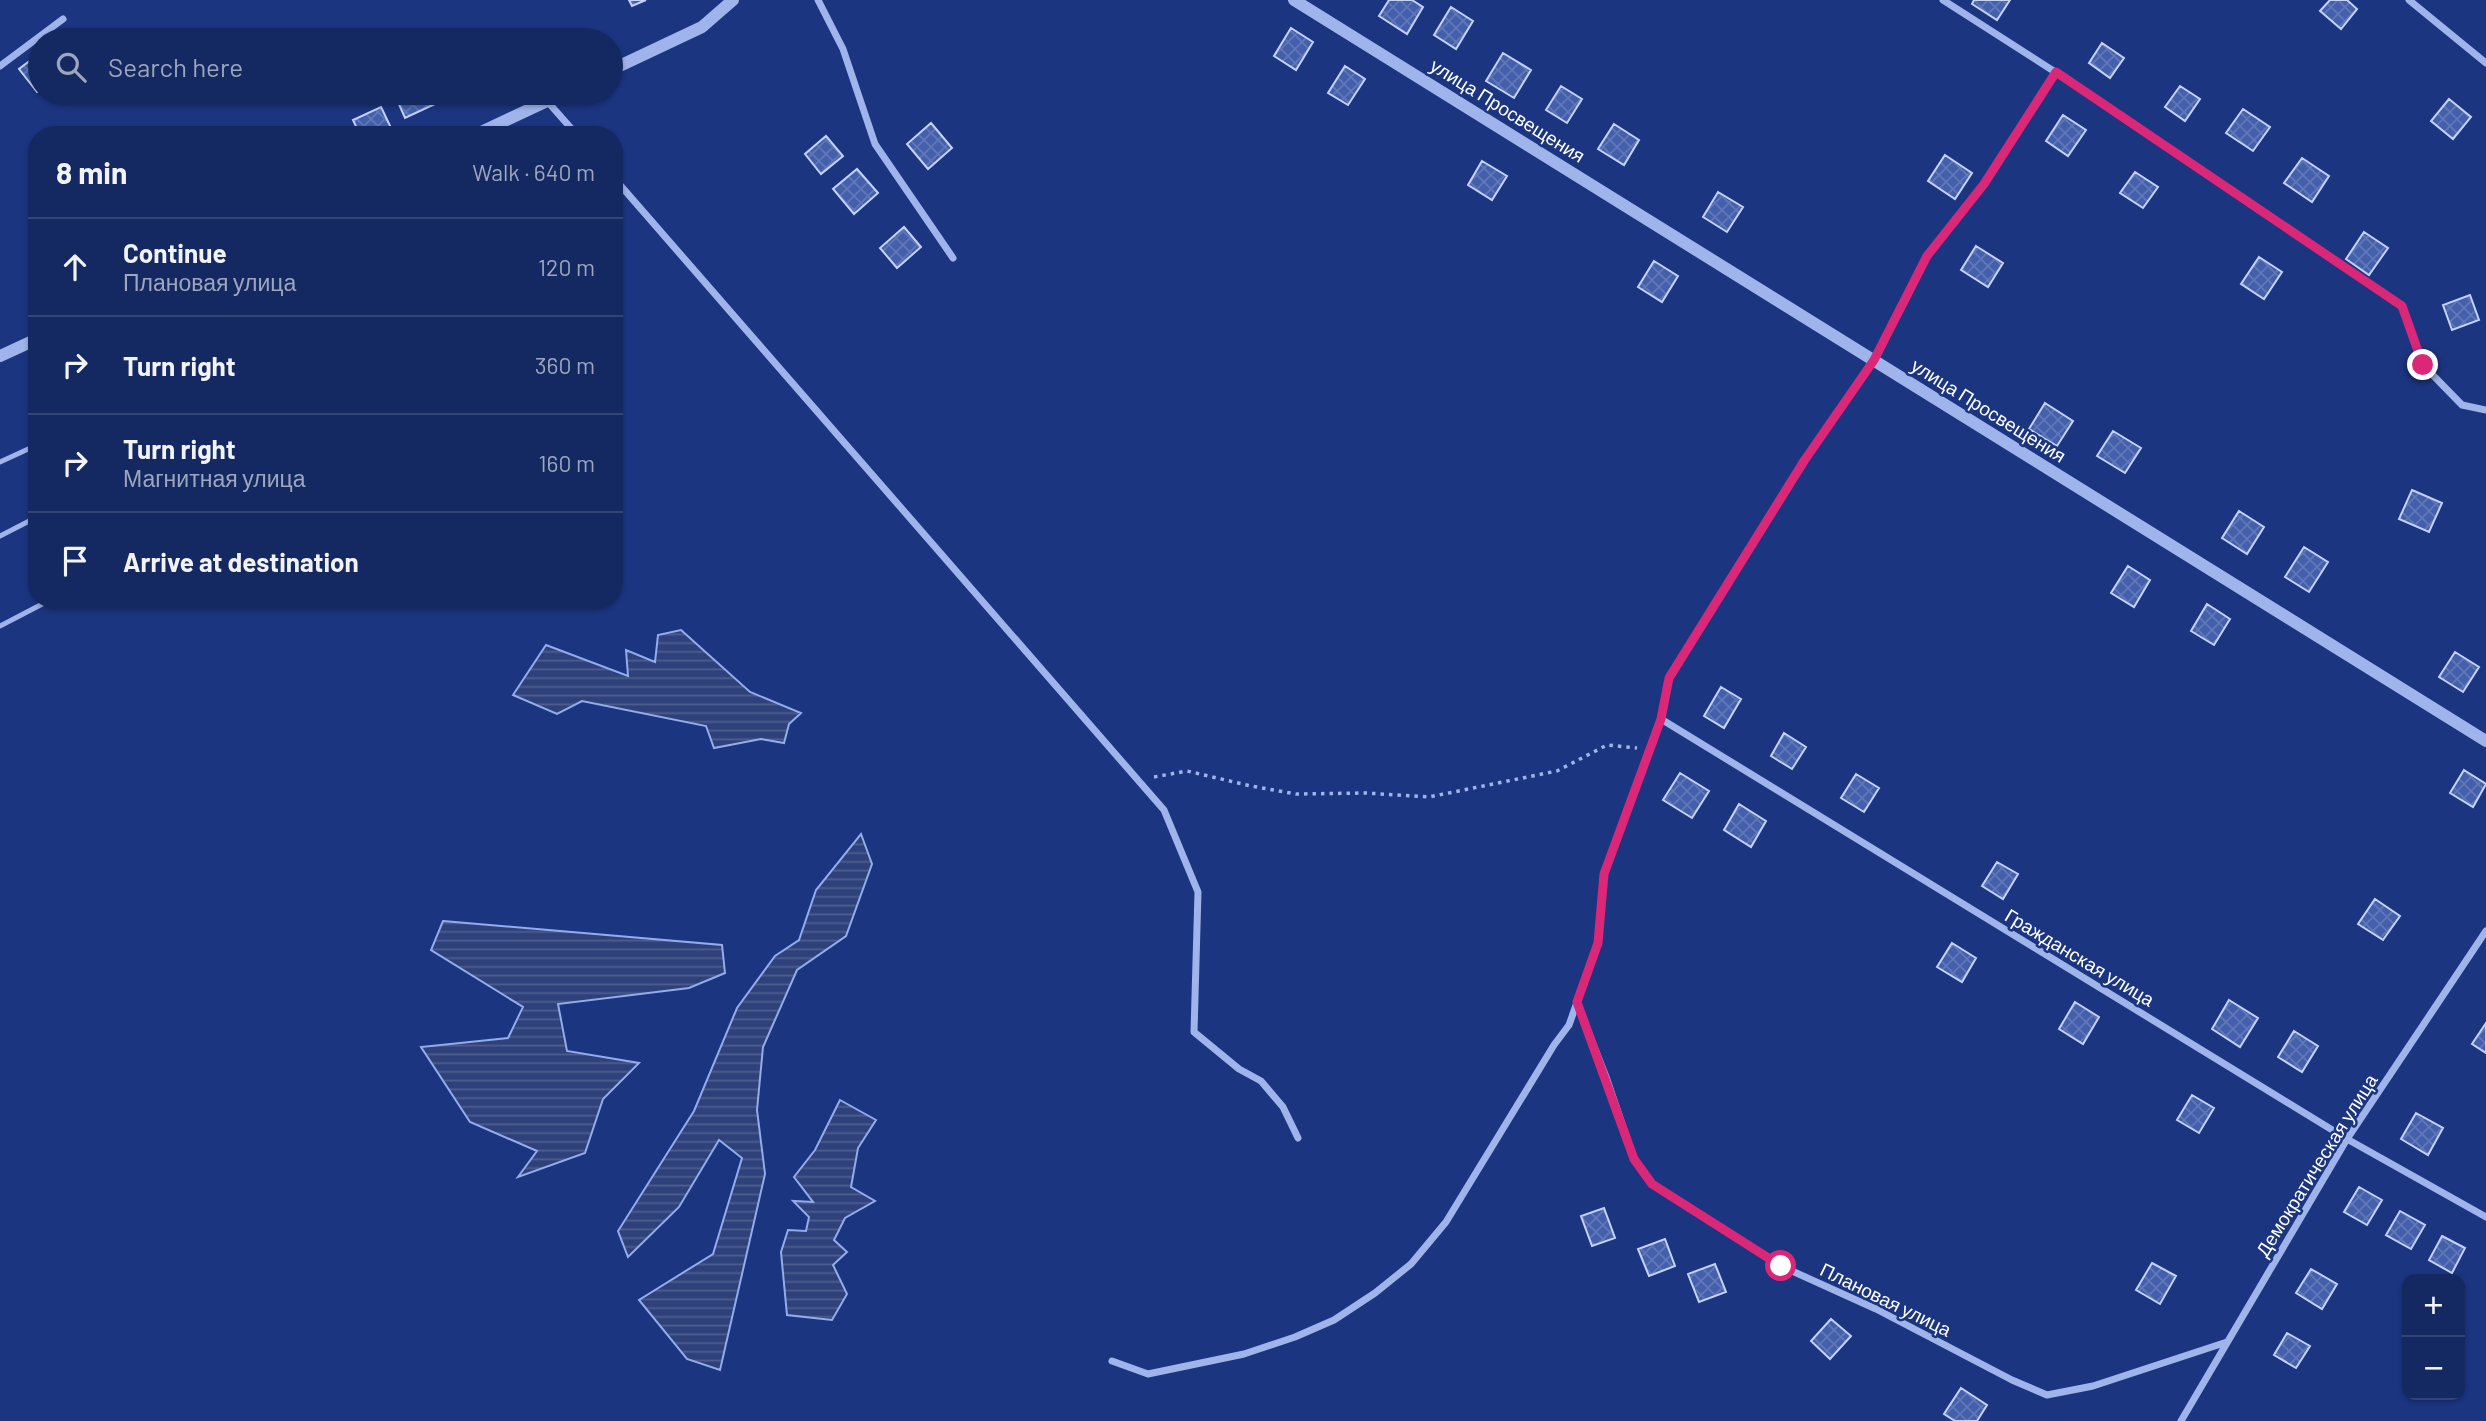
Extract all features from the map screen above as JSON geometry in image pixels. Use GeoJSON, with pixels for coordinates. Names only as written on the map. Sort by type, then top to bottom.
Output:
{"type":"FeatureCollection","features":[{"type":"Feature","properties":{"kind":"street"},"geometry":{"type":"LineString","coordinates":[[623,64],[702,27],[733,0]]}},
{"type":"Feature","properties":{"kind":"street"},"geometry":{"type":"LineString","coordinates":[[818,0],[843,49],[875,144],[953,257]]}},
{"type":"Feature","properties":{"kind":"street","name":"улица Просвещения"},"geometry":{"type":"LineString","coordinates":[[1294,0],[2486,741]]}},
{"type":"Feature","properties":{"kind":"street"},"geometry":{"type":"LineString","coordinates":[[1943,0],[2056,72],[2402,306],[2423,365],[2462,405],[2486,410]]}},
{"type":"Feature","properties":{"kind":"street"},"geometry":{"type":"LineString","coordinates":[[2409,0],[2486,63]]}},
{"type":"Feature","properties":{"kind":"street"},"geometry":{"type":"LineString","coordinates":[[51,28],[63,19]]}},
{"type":"Feature","properties":{"kind":"street"},"geometry":{"type":"LineString","coordinates":[[0,66],[28,45]]}},
{"type":"Feature","properties":{"kind":"street"},"geometry":{"type":"LineString","coordinates":[[494,126],[539,105]]}},
{"type":"Feature","properties":{"kind":"street"},"geometry":{"type":"LineString","coordinates":[[551,105],[569,126]]}},
{"type":"Feature","properties":{"kind":"street"},"geometry":{"type":"LineString","coordinates":[[623,188],[1164,810],[1198,892],[1194,1032],[1239,1069],[1261,1081],[1283,1107],[1298,1138]]}},
{"type":"Feature","properties":{"kind":"street"},"geometry":{"type":"LineString","coordinates":[[0,356],[28,343]]}},
{"type":"Feature","properties":{"kind":"street"},"geometry":{"type":"LineString","coordinates":[[1112,1361],[1148,1374],[1244,1354],[1295,1337],[1334,1320],[1412,1264],[1446,1222],[1554,1045],[1569,1025],[1598,943],[1604,874],[1661,719]]}},
{"type":"Feature","properties":{"kind":"street","name":"Гражданская улица"},"geometry":{"type":"LineString","coordinates":[[1661,719],[2347,1139],[2486,1217]]}},
{"type":"Feature","properties":{"kind":"street","name":"Демократическая улица"},"geometry":{"type":"LineString","coordinates":[[2181,1421],[2347,1139],[2486,931]]}},
{"type":"Feature","properties":{"kind":"street","name":"Плановая улица"},"geometry":{"type":"LineString","coordinates":[[1577,1002],[1634,1159],[1652,1184],[1781,1266],[1876,1308],[2012,1380],[2047,1395],[2093,1386],[2227,1342]]}},
{"type":"Feature","properties":{"kind":"lane"},"geometry":{"type":"LineString","coordinates":[[0,462],[28,449]]}},
{"type":"Feature","properties":{"kind":"lane"},"geometry":{"type":"LineString","coordinates":[[0,536],[28,522]]}},
{"type":"Feature","properties":{"kind":"lane"},"geometry":{"type":"LineString","coordinates":[[0,626],[33,609]]}},
{"type":"Feature","properties":{"kind":"path"},"geometry":{"type":"LineString","coordinates":[[1661,719],[1669,678],[1804,461],[1874,360],[1927,256],[1984,184],[2056,72]]}},
{"type":"Feature","properties":{"kind":"path"},"geometry":{"type":"LineString","coordinates":[[1138,780],[1187,771],[1297,794],[1366,793],[1429,797],[1557,771],[1607,745],[1650,749]]}},
{"type":"Feature","properties":{"kind":"water"},"geometry":{"type":"Polygon","coordinates":[[[681,630],[750,692],[801,713],[789,724],[784,743],[761,739],[714,748],[706,726],[582,701],[557,714],[513,695],[546,645],[628,676],[626,650],[655,662],[658,635],[681,630]]]}},
{"type":"Feature","properties":{"kind":"water"},"geometry":{"type":"Polygon","coordinates":[[[861,834],[872,864],[846,936],[797,970],[763,1047],[757,1110],[765,1174],[720,1370],[687,1359],[639,1300],[713,1254],[742,1158],[719,1140],[679,1207],[628,1257],[618,1231],[694,1111],[737,1008],[775,956],[799,940],[816,890],[861,834]]]}},
{"type":"Feature","properties":{"kind":"water"},"geometry":{"type":"Polygon","coordinates":[[[443,921],[722,945],[725,973],[689,988],[558,1004],[567,1051],[639,1063],[603,1099],[585,1153],[518,1177],[537,1151],[470,1122],[421,1047],[508,1038],[523,1007],[431,950],[443,921]]]}},
{"type":"Feature","properties":{"kind":"water"},"geometry":{"type":"Polygon","coordinates":[[[840,1100],[876,1120],[858,1148],[851,1187],[875,1201],[845,1218],[834,1240],[847,1252],[833,1265],[847,1294],[832,1320],[787,1315],[781,1252],[788,1230],[806,1231],[809,1217],[793,1201],[813,1202],[794,1177],[815,1150],[840,1100]]]}},
{"type":"Feature","properties":{"kind":"building"},"geometry":{"type":"Polygon","coordinates":[[[629,0],[646,0],[632,6],[629,0]]]}},
{"type":"Feature","properties":{"kind":"building"},"geometry":{"type":"Polygon","coordinates":[[[1389,0],[1412,0],[1423,7],[1407,34],[1379,16],[1389,0]]]}},
{"type":"Feature","properties":{"kind":"building"},"geometry":{"type":"Polygon","coordinates":[[[1974,0],[2010,0],[1997,20],[1972,4],[1974,0]]]}},
{"type":"Feature","properties":{"kind":"building"},"geometry":{"type":"Polygon","coordinates":[[[2330,0],[2347,0],[2357,9],[2341,29],[2320,11],[2330,0]]]}},
{"type":"Feature","properties":{"kind":"building"},"geometry":{"type":"Polygon","coordinates":[[[1451,7],[1473,21],[1456,49],[1434,35],[1451,7]]]}},
{"type":"Feature","properties":{"kind":"building"},"geometry":{"type":"Polygon","coordinates":[[[1291,28],[1313,42],[1296,70],[1274,56],[1291,28]]]}},
{"type":"Feature","properties":{"kind":"building"},"geometry":{"type":"Polygon","coordinates":[[[2102,43],[2124,58],[2110,78],[2089,63],[2102,43]]]}},
{"type":"Feature","properties":{"kind":"building"},"geometry":{"type":"Polygon","coordinates":[[[1503,53],[1531,70],[1514,98],[1486,81],[1503,53]]]}},
{"type":"Feature","properties":{"kind":"building"},"geometry":{"type":"Polygon","coordinates":[[[28,62],[28,80],[19,69],[28,62]]]}},
{"type":"Feature","properties":{"kind":"building"},"geometry":{"type":"Polygon","coordinates":[[[1345,66],[1365,79],[1348,105],[1328,93],[1345,66]]]}},
{"type":"Feature","properties":{"kind":"building"},"geometry":{"type":"Polygon","coordinates":[[[1561,86],[1582,99],[1567,123],[1546,110],[1561,86]]]}},
{"type":"Feature","properties":{"kind":"building"},"geometry":{"type":"Polygon","coordinates":[[[2180,86],[2200,99],[2185,121],[2165,107],[2180,86]]]}},
{"type":"Feature","properties":{"kind":"building"},"geometry":{"type":"Polygon","coordinates":[[[2449,99],[2471,117],[2453,139],[2431,121],[2449,99]]]}},
{"type":"Feature","properties":{"kind":"building"},"geometry":{"type":"Polygon","coordinates":[[[399,105],[433,105],[405,118],[399,105]]]}},
{"type":"Feature","properties":{"kind":"building"},"geometry":{"type":"Polygon","coordinates":[[[381,107],[390,126],[356,126],[353,120],[381,107]]]}},
{"type":"Feature","properties":{"kind":"building"},"geometry":{"type":"Polygon","coordinates":[[[2243,109],[2270,127],[2253,151],[2226,133],[2243,109]]]}},
{"type":"Feature","properties":{"kind":"building"},"geometry":{"type":"Polygon","coordinates":[[[2063,115],[2086,130],[2068,156],[2046,141],[2063,115]]]}},
{"type":"Feature","properties":{"kind":"building"},"geometry":{"type":"Polygon","coordinates":[[[931,123],[952,148],[928,169],[907,144],[931,123]]]}},
{"type":"Feature","properties":{"kind":"building"},"geometry":{"type":"Polygon","coordinates":[[[1614,124],[1639,140],[1624,165],[1598,149],[1614,124]]]}},
{"type":"Feature","properties":{"kind":"building"},"geometry":{"type":"Polygon","coordinates":[[[826,136],[843,156],[821,174],[805,154],[826,136]]]}},
{"type":"Feature","properties":{"kind":"building"},"geometry":{"type":"Polygon","coordinates":[[[1945,155],[1972,173],[1955,199],[1928,181],[1945,155]]]}},
{"type":"Feature","properties":{"kind":"building"},"geometry":{"type":"Polygon","coordinates":[[[2302,158],[2329,176],[2312,202],[2284,183],[2302,158]]]}},
{"type":"Feature","properties":{"kind":"building"},"geometry":{"type":"Polygon","coordinates":[[[1482,161],[1507,176],[1492,200],[1468,185],[1482,161]]]}},
{"type":"Feature","properties":{"kind":"building"},"geometry":{"type":"Polygon","coordinates":[[[857,169],[878,193],[854,214],[833,189],[857,169]]]}},
{"type":"Feature","properties":{"kind":"building"},"geometry":{"type":"Polygon","coordinates":[[[2135,172],[2158,187],[2143,208],[2120,193],[2135,172]]]}},
{"type":"Feature","properties":{"kind":"building"},"geometry":{"type":"Polygon","coordinates":[[[1718,192],[1743,207],[1727,232],[1703,217],[1718,192]]]}},
{"type":"Feature","properties":{"kind":"building"},"geometry":{"type":"Polygon","coordinates":[[[904,227],[921,247],[897,268],[880,248],[904,227]]]}},
{"type":"Feature","properties":{"kind":"building"},"geometry":{"type":"Polygon","coordinates":[[[2364,232],[2388,248],[2369,275],[2346,259],[2364,232]]]}},
{"type":"Feature","properties":{"kind":"building"},"geometry":{"type":"Polygon","coordinates":[[[1976,246],[2003,263],[1988,287],[1961,270],[1976,246]]]}},
{"type":"Feature","properties":{"kind":"building"},"geometry":{"type":"Polygon","coordinates":[[[2259,257],[2282,272],[2264,299],[2241,284],[2259,257]]]}},
{"type":"Feature","properties":{"kind":"building"},"geometry":{"type":"Polygon","coordinates":[[[1654,261],[1678,276],[1662,302],[1638,287],[1654,261]]]}},
{"type":"Feature","properties":{"kind":"building"},"geometry":{"type":"Polygon","coordinates":[[[2470,295],[2479,320],[2452,330],[2443,305],[2470,295]]]}},
{"type":"Feature","properties":{"kind":"building"},"geometry":{"type":"Polygon","coordinates":[[[2045,403],[2073,421],[2057,446],[2029,429],[2045,403]]]}},
{"type":"Feature","properties":{"kind":"building"},"geometry":{"type":"Polygon","coordinates":[[[2113,431],[2141,448],[2125,473],[2097,456],[2113,431]]]}},
{"type":"Feature","properties":{"kind":"building"},"geometry":{"type":"Polygon","coordinates":[[[2412,490],[2442,503],[2429,532],[2399,519],[2412,490]]]}},
{"type":"Feature","properties":{"kind":"building"},"geometry":{"type":"Polygon","coordinates":[[[2239,511],[2264,527],[2247,554],[2222,538],[2239,511]]]}},
{"type":"Feature","properties":{"kind":"building"},"geometry":{"type":"Polygon","coordinates":[[[2304,547],[2328,562],[2309,592],[2285,577],[2304,547]]]}},
{"type":"Feature","properties":{"kind":"building"},"geometry":{"type":"Polygon","coordinates":[[[2128,566],[2150,580],[2134,607],[2111,593],[2128,566]]]}},
{"type":"Feature","properties":{"kind":"building"},"geometry":{"type":"Polygon","coordinates":[[[2207,604],[2230,619],[2214,645],[2191,631],[2207,604]]]}},
{"type":"Feature","properties":{"kind":"building"},"geometry":{"type":"Polygon","coordinates":[[[2455,652],[2479,667],[2463,692],[2439,677],[2455,652]]]}},
{"type":"Feature","properties":{"kind":"building"},"geometry":{"type":"Polygon","coordinates":[[[1721,687],[1741,699],[1724,728],[1704,716],[1721,687]]]}},
{"type":"Feature","properties":{"kind":"building"},"geometry":{"type":"Polygon","coordinates":[[[1784,733],[1806,747],[1792,769],[1771,756],[1784,733]]]}},
{"type":"Feature","properties":{"kind":"building"},"geometry":{"type":"Polygon","coordinates":[[[2464,770],[2486,784],[2473,807],[2450,793],[2464,770]]]}},
{"type":"Feature","properties":{"kind":"building"},"geometry":{"type":"Polygon","coordinates":[[[1680,773],[1709,791],[1692,818],[1663,800],[1680,773]]]}},
{"type":"Feature","properties":{"kind":"building"},"geometry":{"type":"Polygon","coordinates":[[[1856,774],[1879,788],[1864,812],[1841,798],[1856,774]]]}},
{"type":"Feature","properties":{"kind":"building"},"geometry":{"type":"Polygon","coordinates":[[[1739,804],[1766,821],[1751,847],[1724,830],[1739,804]]]}},
{"type":"Feature","properties":{"kind":"building"},"geometry":{"type":"Polygon","coordinates":[[[1997,862],[2018,874],[2003,899],[1982,886],[1997,862]]]}},
{"type":"Feature","properties":{"kind":"building"},"geometry":{"type":"Polygon","coordinates":[[[2375,899],[2400,916],[2383,940],[2358,924],[2375,899]]]}},
{"type":"Feature","properties":{"kind":"building"},"geometry":{"type":"Polygon","coordinates":[[[1952,943],[1976,958],[1962,982],[1937,967],[1952,943]]]}},
{"type":"Feature","properties":{"kind":"building"},"geometry":{"type":"Polygon","coordinates":[[[2229,1000],[2258,1018],[2240,1047],[2212,1029],[2229,1000]]]}},
{"type":"Feature","properties":{"kind":"building"},"geometry":{"type":"Polygon","coordinates":[[[2075,1002],[2099,1017],[2083,1044],[2059,1029],[2075,1002]]]}},
{"type":"Feature","properties":{"kind":"building"},"geometry":{"type":"Polygon","coordinates":[[[2486,1023],[2486,1053],[2472,1044],[2486,1023]]]}},
{"type":"Feature","properties":{"kind":"building"},"geometry":{"type":"Polygon","coordinates":[[[2294,1031],[2318,1046],[2302,1072],[2278,1057],[2294,1031]]]}},
{"type":"Feature","properties":{"kind":"building"},"geometry":{"type":"Polygon","coordinates":[[[2192,1095],[2214,1108],[2199,1133],[2177,1120],[2192,1095]]]}},
{"type":"Feature","properties":{"kind":"building"},"geometry":{"type":"Polygon","coordinates":[[[2416,1113],[2443,1128],[2428,1155],[2401,1139],[2416,1113]]]}},
{"type":"Feature","properties":{"kind":"building"},"geometry":{"type":"Polygon","coordinates":[[[2359,1187],[2382,1200],[2367,1225],[2344,1212],[2359,1187]]]}},
{"type":"Feature","properties":{"kind":"building"},"geometry":{"type":"Polygon","coordinates":[[[1604,1208],[1615,1238],[1592,1246],[1581,1216],[1604,1208]]]}},
{"type":"Feature","properties":{"kind":"building"},"geometry":{"type":"Polygon","coordinates":[[[2400,1211],[2425,1225],[2411,1249],[2386,1235],[2400,1211]]]}},
{"type":"Feature","properties":{"kind":"building"},"geometry":{"type":"Polygon","coordinates":[[[2442,1236],[2465,1248],[2452,1273],[2429,1260],[2442,1236]]]}},
{"type":"Feature","properties":{"kind":"building"},"geometry":{"type":"Polygon","coordinates":[[[1665,1239],[1675,1266],[1649,1276],[1638,1249],[1665,1239]]]}},
{"type":"Feature","properties":{"kind":"building"},"geometry":{"type":"Polygon","coordinates":[[[2152,1263],[2176,1276],[2160,1304],[2136,1290],[2152,1263]]]}},
{"type":"Feature","properties":{"kind":"building"},"geometry":{"type":"Polygon","coordinates":[[[1715,1264],[1726,1292],[1699,1302],[1688,1274],[1715,1264]]]}},
{"type":"Feature","properties":{"kind":"building"},"geometry":{"type":"Polygon","coordinates":[[[2311,1269],[2337,1284],[2322,1309],[2296,1293],[2311,1269]]]}},
{"type":"Feature","properties":{"kind":"building"},"geometry":{"type":"Polygon","coordinates":[[[1831,1319],[1851,1336],[1830,1359],[1811,1341],[1831,1319]]]}},
{"type":"Feature","properties":{"kind":"building"},"geometry":{"type":"Polygon","coordinates":[[[2287,1333],[2310,1346],[2296,1368],[2274,1355],[2287,1333]]]}},
{"type":"Feature","properties":{"kind":"building"},"geometry":{"type":"Polygon","coordinates":[[[1961,1388],[1987,1405],[1977,1421],[1955,1421],[1944,1414],[1961,1388]]]}},
{"type":"Feature","properties":{"kind":"route"},"geometry":{"type":"LineString","coordinates":[[1781,1266],[1652,1184],[1634,1159],[1577,1002],[1598,943],[1604,874],[1661,719],[1669,678],[1804,461],[1874,360],[1927,256],[1984,184],[2056,72],[2402,306],[2423,365]]}}]}
